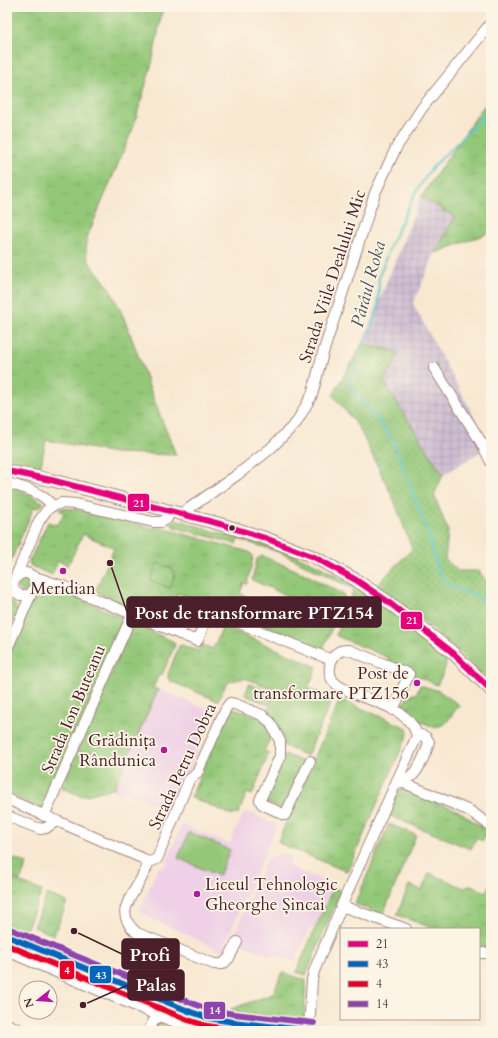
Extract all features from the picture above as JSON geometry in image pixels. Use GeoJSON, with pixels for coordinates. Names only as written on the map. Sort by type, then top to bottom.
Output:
{"type":"FeatureCollection","features":[{"type":"Feature","properties":{"kind":"main road"},"geometry":{"type":"LineString","coordinates":[[7,471],[51,480],[220,524],[314,557],[356,580],[387,601],[452,652],[491,690]]}},
{"type":"Feature","properties":{"kind":"street","name":"Strada Viile Dealului Mic"},"geometry":{"type":"LineString","coordinates":[[175,512],[237,474],[270,449],[296,424],[312,395],[323,353],[375,193],[396,148],[422,108],[491,23]]}},
{"type":"Feature","properties":{"kind":"street"},"geometry":{"type":"LineString","coordinates":[[434,368],[481,442],[491,462]]}},
{"type":"Feature","properties":{"kind":"street"},"geometry":{"type":"LineString","coordinates":[[7,483],[36,494],[47,500],[52,506]]}},
{"type":"Feature","properties":{"kind":"street"},"geometry":{"type":"LineString","coordinates":[[17,594],[13,588],[16,576],[39,521],[46,511],[52,506],[62,503],[76,504],[152,522],[161,522],[175,512]]}},
{"type":"Feature","properties":{"kind":"street"},"geometry":{"type":"LineString","coordinates":[[16,576],[24,573],[86,596],[197,641],[210,611]]}},
{"type":"Feature","properties":{"kind":"street"},"geometry":{"type":"LineString","coordinates":[[7,649],[35,585],[35,580],[32,576]]}},
{"type":"Feature","properties":{"kind":"street"},"geometry":{"type":"LineString","coordinates":[[7,590],[23,596],[30,595]]}},
{"type":"Feature","properties":{"kind":"street"},"geometry":{"type":"LineString","coordinates":[[179,634],[192,604],[332,660]]}},
{"type":"Feature","properties":{"kind":"street","name":"Strada Ion Buteanu"},"geometry":{"type":"LineString","coordinates":[[44,816],[132,615]]}},
{"type":"Feature","properties":{"kind":"street"},"geometry":{"type":"LineString","coordinates":[[7,936],[166,1002],[209,1018],[308,1031],[314,971],[417,736],[413,725],[405,717],[393,710],[342,688],[334,682],[329,674],[335,654],[341,650],[349,650],[409,674],[393,710]]}},
{"type":"Feature","properties":{"kind":"street","name":"Strada Petru Dobra"},"geometry":{"type":"LineString","coordinates":[[147,863],[156,859],[189,780],[197,773],[226,708],[230,703],[262,715],[270,722],[280,741],[280,756],[260,800],[262,804],[285,815],[310,761]]}},
{"type":"Feature","properties":{"kind":"street"},"geometry":{"type":"LineString","coordinates":[[397,780],[405,780],[413,775],[427,750],[429,742],[426,737],[421,735],[417,736]]}},
{"type":"Feature","properties":{"kind":"street"},"geometry":{"type":"LineString","coordinates":[[397,780],[470,811],[491,826]]}},
{"type":"Feature","properties":{"kind":"street"},"geometry":{"type":"LineString","coordinates":[[7,799],[144,859],[147,866],[143,877],[124,912],[128,926],[137,933],[214,964],[224,964],[229,958],[237,942]]}},
{"type":"Feature","properties":{"kind":"street"},"geometry":{"type":"LineString","coordinates":[[7,816],[40,829],[46,828],[56,821]]}},
{"type":"Feature","properties":{"kind":"street"},"geometry":{"type":"LineString","coordinates":[[342,906],[403,928]]}},
{"type":"Feature","properties":{"kind":"street"},"geometry":{"type":"LineString","coordinates":[[7,951],[159,1016],[201,1031]]}},
{"type":"Feature","properties":{"kind":"street"},"geometry":{"type":"LineString","coordinates":[[480,953],[491,953]]}},
{"type":"Feature","properties":{"kind":"street"},"geometry":{"type":"LineString","coordinates":[[149,1031],[166,1002]]}},
{"type":"Feature","properties":{"kind":"shaded area"},"geometry":{"type":"Polygon","coordinates":[[[421,197],[455,217],[435,253],[413,304],[490,446],[443,475],[382,381],[394,365],[398,352],[362,344],[421,197]]]}},
{"type":"Feature","properties":{"kind":"shaded area","name":"Grădinița Rândunica"},"geometry":{"type":"Polygon","coordinates":[[[158,689],[213,712],[172,812],[126,792],[116,792],[114,790],[158,689]]]}},
{"type":"Feature","properties":{"kind":"shaded area","name":"Liceul Tehnologic Gheorghe Șincai"},"geometry":{"type":"Polygon","coordinates":[[[245,811],[277,825],[222,951],[139,912],[158,868],[165,866],[182,824],[229,844],[245,811]]]}},
{"type":"Feature","properties":{"kind":"shaded area"},"geometry":{"type":"Polygon","coordinates":[[[279,854],[285,854],[292,857],[288,866],[324,881],[324,883],[332,886],[314,929],[310,928],[294,962],[275,954],[273,957],[232,940],[265,862],[268,858],[279,854]]]}},
{"type":"Feature","properties":{"kind":"green space"},"geometry":{"type":"Polygon","coordinates":[[[7,7],[163,7],[152,63],[133,128],[88,235],[86,253],[88,260],[111,291],[121,313],[176,455],[115,453],[46,440],[40,470],[7,462],[7,76],[10,75],[7,67],[7,7]]]}},
{"type":"Feature","properties":{"kind":"green space"},"geometry":{"type":"Polygon","coordinates":[[[491,99],[491,232],[435,253],[455,217],[421,197],[483,107],[491,99]]]}},
{"type":"Feature","properties":{"kind":"green space"},"geometry":{"type":"Polygon","coordinates":[[[362,344],[398,352],[394,365],[383,381],[443,475],[434,495],[448,531],[445,559],[458,571],[479,571],[491,588],[491,682],[421,619],[376,586],[412,549],[394,500],[359,428],[333,395],[362,344]]]}},
{"type":"Feature","properties":{"kind":"green space"},"geometry":{"type":"Polygon","coordinates":[[[7,486],[16,487],[44,503],[38,508],[34,507],[7,570],[7,486]]]}},
{"type":"Feature","properties":{"kind":"green space"},"geometry":{"type":"Polygon","coordinates":[[[61,508],[76,509],[153,528],[166,528],[249,552],[253,558],[247,584],[244,583],[240,593],[249,598],[252,603],[246,619],[243,620],[178,593],[166,620],[162,622],[98,593],[96,590],[114,548],[83,534],[68,565],[58,561],[52,575],[31,566],[29,562],[48,522],[58,525],[64,513],[59,510],[61,508]]]}},
{"type":"Feature","properties":{"kind":"green space"},"geometry":{"type":"Polygon","coordinates":[[[179,520],[290,553],[318,565],[357,587],[411,627],[445,656],[446,664],[437,685],[388,663],[389,658],[337,636],[336,634],[344,614],[366,624],[371,613],[348,603],[354,589],[279,552],[238,539],[236,544],[174,527],[171,524],[171,522],[179,520]]]}},
{"type":"Feature","properties":{"kind":"green space"},"geometry":{"type":"Polygon","coordinates":[[[262,556],[303,573],[344,595],[345,598],[336,619],[333,620],[297,605],[299,601],[252,580],[257,559],[262,556]]]}},
{"type":"Feature","properties":{"kind":"green space"},"geometry":{"type":"Polygon","coordinates":[[[157,563],[173,569],[175,575],[170,588],[150,580],[157,563]]]}},
{"type":"Feature","properties":{"kind":"green space"},"geometry":{"type":"Polygon","coordinates":[[[22,576],[31,581],[29,590],[24,593],[17,588],[22,576]]]}},
{"type":"Feature","properties":{"kind":"green space"},"geometry":{"type":"Polygon","coordinates":[[[42,582],[123,618],[124,622],[45,806],[40,808],[7,794],[7,659],[37,585],[42,582]]]}},
{"type":"Feature","properties":{"kind":"green space"},"geometry":{"type":"Polygon","coordinates":[[[268,598],[330,624],[332,628],[323,649],[319,650],[257,623],[255,620],[265,599],[268,598]]]}},
{"type":"Feature","properties":{"kind":"green space"},"geometry":{"type":"Polygon","coordinates":[[[7,600],[15,605],[17,612],[7,637],[7,600]]]}},
{"type":"Feature","properties":{"kind":"green space"},"geometry":{"type":"Polygon","coordinates":[[[135,624],[174,642],[175,645],[162,675],[158,676],[153,688],[158,690],[114,788],[82,796],[62,788],[132,625],[135,624]]]}},
{"type":"Feature","properties":{"kind":"green space"},"geometry":{"type":"Polygon","coordinates":[[[223,626],[317,667],[308,688],[333,698],[307,756],[284,746],[283,737],[277,724],[267,713],[277,691],[245,678],[231,681],[225,686],[218,701],[170,681],[168,678],[168,674],[179,646],[182,645],[198,651],[201,644],[213,649],[223,626]]]}},
{"type":"Feature","properties":{"kind":"green space"},"geometry":{"type":"Polygon","coordinates":[[[249,684],[274,694],[269,705],[245,695],[249,684]]]}},
{"type":"Feature","properties":{"kind":"green space"},"geometry":{"type":"Polygon","coordinates":[[[420,685],[439,691],[459,705],[446,723],[435,728],[400,711],[408,696],[417,693],[420,685]]]}},
{"type":"Feature","properties":{"kind":"green space"},"geometry":{"type":"Polygon","coordinates":[[[340,699],[407,728],[408,734],[348,870],[345,871],[279,843],[278,841],[340,699]]]}},
{"type":"Feature","properties":{"kind":"green space"},"geometry":{"type":"Polygon","coordinates":[[[230,707],[263,718],[272,734],[264,751],[269,753],[252,795],[247,793],[238,814],[232,815],[191,797],[230,707]]]}},
{"type":"Feature","properties":{"kind":"green space"},"geometry":{"type":"Polygon","coordinates":[[[287,755],[305,763],[285,810],[265,802],[263,798],[281,757],[287,755]]]}},
{"type":"Feature","properties":{"kind":"green space"},"geometry":{"type":"Polygon","coordinates":[[[404,789],[459,811],[487,831],[483,841],[476,838],[471,849],[388,815],[399,790],[404,789]]]}},
{"type":"Feature","properties":{"kind":"green space"},"geometry":{"type":"Polygon","coordinates":[[[389,824],[416,835],[384,912],[380,914],[355,904],[389,824]]]}},
{"type":"Feature","properties":{"kind":"green space"},"geometry":{"type":"Polygon","coordinates":[[[189,832],[230,850],[219,876],[178,858],[189,832]]]}},
{"type":"Feature","properties":{"kind":"green space"},"geometry":{"type":"Polygon","coordinates":[[[7,856],[27,864],[20,881],[7,876],[7,856]]]}},
{"type":"Feature","properties":{"kind":"green space"},"geometry":{"type":"Polygon","coordinates":[[[429,873],[464,888],[471,885],[486,892],[491,881],[491,947],[487,948],[480,945],[480,928],[432,928],[397,915],[409,885],[422,890],[429,873]]]}},
{"type":"Feature","properties":{"kind":"green space"},"geometry":{"type":"Polygon","coordinates":[[[7,877],[42,891],[24,935],[7,927],[7,877]]]}},
{"type":"Feature","properties":{"kind":"green space"},"geometry":{"type":"Polygon","coordinates":[[[333,888],[339,890],[340,893],[306,975],[296,972],[333,888]]]}},
{"type":"Feature","properties":{"kind":"green space"},"geometry":{"type":"Polygon","coordinates":[[[47,894],[67,902],[54,935],[34,927],[47,894]]]}},
{"type":"Feature","properties":{"kind":"green space"},"geometry":{"type":"Polygon","coordinates":[[[282,972],[306,980],[304,1017],[298,1020],[293,1020],[231,1012],[231,1009],[273,994],[282,972]]]}},
{"type":"Feature","properties":{"kind":"green space"},"geometry":{"type":"Polygon","coordinates":[[[164,1024],[176,1031],[154,1031],[157,1025],[164,1024]]]}},
{"type":"Feature","properties":{"kind":"waterway","name":"Pârâul Roka"},"geometry":{"type":"LineString","coordinates":[[491,109],[431,169],[414,195],[391,244],[379,277],[378,310],[350,382],[352,389],[393,439],[430,539],[437,570],[450,586],[477,596],[483,601],[491,614]]}},
{"type":"Feature","properties":{"kind":"transit line","name":"21"},"geometry":{"type":"LineString","coordinates":[[7,471],[51,480],[220,524],[265,538],[314,557],[356,580],[387,601],[452,652],[491,690]]}},
{"type":"Feature","properties":{"kind":"transit line","name":"14"},"geometry":{"type":"LineString","coordinates":[[10,929],[211,1010],[314,1023]]}},
{"type":"Feature","properties":{"kind":"transit line","name":"43"},"geometry":{"type":"LineString","coordinates":[[7,936],[191,1012],[209,1018],[313,1031]]}},
{"type":"Feature","properties":{"kind":"transit line","name":"4"},"geometry":{"type":"LineString","coordinates":[[7,945],[188,1020],[207,1026],[241,1031]]}},
{"type":"Feature","properties":{"kind":"place","name":"Post de transformare PTZ154"},"geometry":{"type":"Point","coordinates":[110,563]}},
{"type":"Feature","properties":{"kind":"place","name":"Meridian"},"geometry":{"type":"Point","coordinates":[63,571]}},
{"type":"Feature","properties":{"kind":"place","name":"Post de transformare PTZ156"},"geometry":{"type":"Point","coordinates":[417,683]}},
{"type":"Feature","properties":{"kind":"place","name":"Grădinița Rândunica"},"geometry":{"type":"Point","coordinates":[164,750]}},
{"type":"Feature","properties":{"kind":"place","name":"Liceul Tehnologic Gheorghe Șincai"},"geometry":{"type":"Point","coordinates":[197,894]}},
{"type":"Feature","properties":{"kind":"place","name":"Profi"},"geometry":{"type":"Point","coordinates":[74,931]}},
{"type":"Feature","properties":{"kind":"place","name":"Palas"},"geometry":{"type":"Point","coordinates":[83,1005]}}]}
